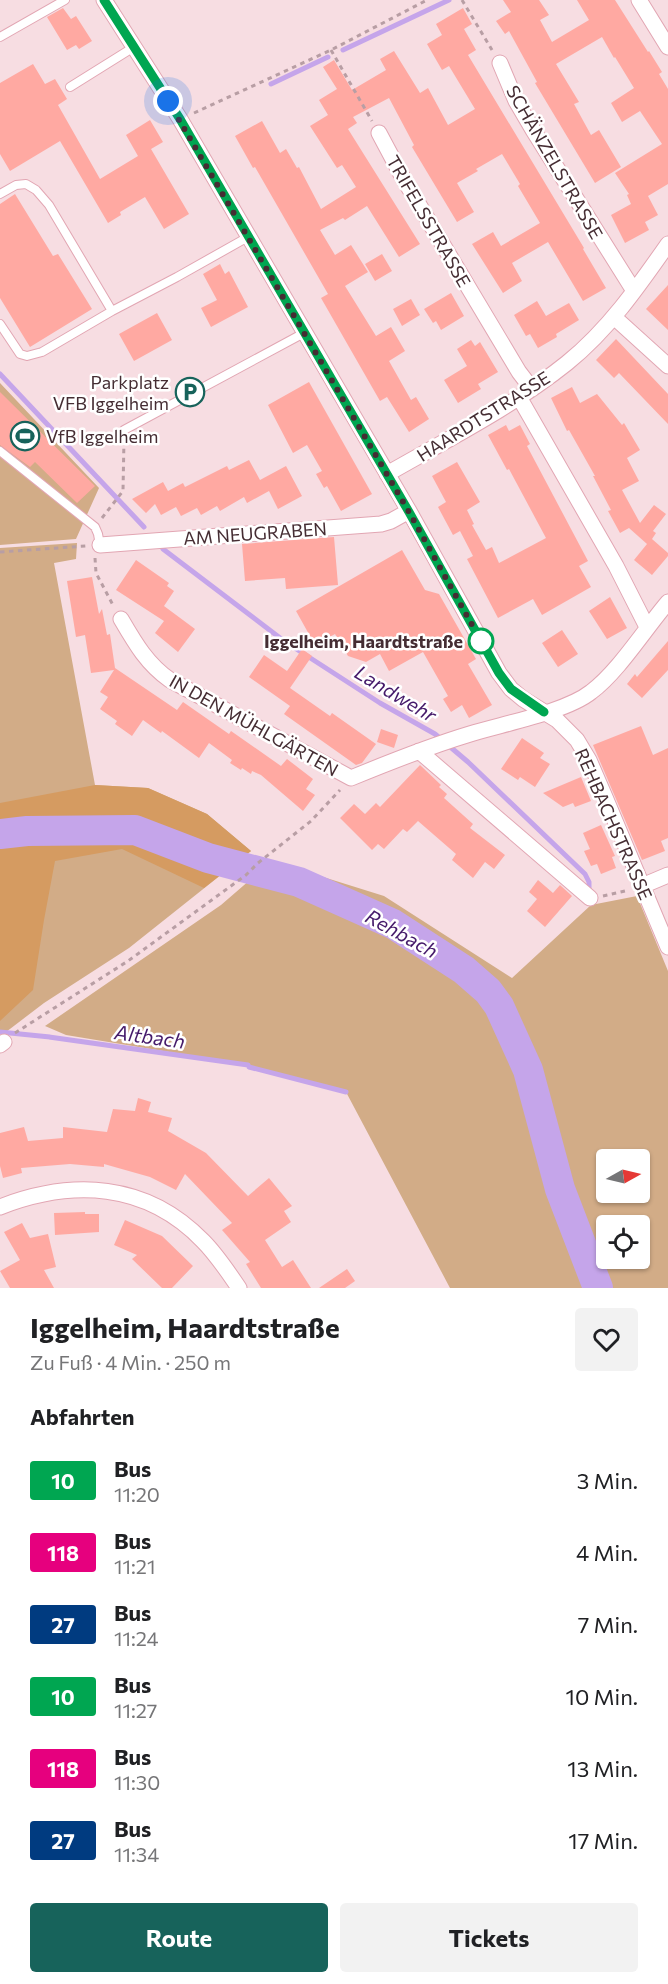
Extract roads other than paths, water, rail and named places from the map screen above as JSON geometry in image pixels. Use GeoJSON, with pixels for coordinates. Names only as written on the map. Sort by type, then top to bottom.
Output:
{"type":"FeatureCollection","features":[{"type":"Feature","properties":{"kind":"street","name":"REHBACHSTRASSE"},"geometry":{"type":"LineString","coordinates":[[104,0],[180,119],[409,512],[499,673],[511,689],[567,729],[589,760],[668,947]]}},
{"type":"Feature","properties":{"kind":"street"},"geometry":{"type":"LineString","coordinates":[[639,0],[668,47]]}},
{"type":"Feature","properties":{"kind":"street","name":"SCHÄNZELSTRASSE"},"geometry":{"type":"LineString","coordinates":[[500,63],[516,101],[532,129],[634,291]]}},
{"type":"Feature","properties":{"kind":"street","name":"TRIFELSSTRASSE"},"geometry":{"type":"LineString","coordinates":[[379,133],[415,198],[514,363],[526,393],[647,627]]}},
{"type":"Feature","properties":{"kind":"street","name":"HAARDTSTRASSE"},"geometry":{"type":"LineString","coordinates":[[387,474],[526,393],[568,362],[614,317],[668,244]]}},
{"type":"Feature","properties":{"kind":"street"},"geometry":{"type":"LineString","coordinates":[[614,317],[668,366]]}},
{"type":"Feature","properties":{"kind":"street","name":"AM NEUGRABEN"},"geometry":{"type":"LineString","coordinates":[[100,545],[381,524],[409,512]]}},
{"type":"Feature","properties":{"kind":"street","name":"IN DEN MÜHLGÄRTEN"},"geometry":{"type":"LineString","coordinates":[[121,619],[146,660],[170,680],[351,778],[442,743],[575,701],[598,687],[668,602]]}},
{"type":"Feature","properties":{"kind":"street"},"geometry":{"type":"LineString","coordinates":[[420,751],[590,898]]}},
{"type":"Feature","properties":{"kind":"street"},"geometry":{"type":"LineString","coordinates":[[642,886],[668,875]]}},
{"type":"Feature","properties":{"kind":"street"},"geometry":{"type":"LineString","coordinates":[[0,1208],[35,1196],[76,1190],[120,1192],[140,1199],[184,1224],[220,1260],[239,1288]]}},
{"type":"Feature","properties":{"kind":"lane"},"geometry":{"type":"LineString","coordinates":[[0,37],[65,0]]}},
{"type":"Feature","properties":{"kind":"lane"},"geometry":{"type":"LineString","coordinates":[[70,87],[134,47]]}},
{"type":"Feature","properties":{"kind":"lane"},"geometry":{"type":"LineString","coordinates":[[0,194],[16,185],[26,184],[36,190],[49,205],[112,311]]}},
{"type":"Feature","properties":{"kind":"lane"},"geometry":{"type":"LineString","coordinates":[[0,324],[20,354],[27,356],[42,352],[248,237]]}},
{"type":"Feature","properties":{"kind":"lane"},"geometry":{"type":"LineString","coordinates":[[124,430],[304,333]]}},
{"type":"Feature","properties":{"kind":"lane"},"geometry":{"type":"LineString","coordinates":[[0,451],[95,527],[100,545]]}},
{"type":"Feature","properties":{"kind":"waterway"},"geometry":{"type":"LineString","coordinates":[[343,50],[449,0]]}},
{"type":"Feature","properties":{"kind":"waterway"},"geometry":{"type":"LineString","coordinates":[[271,84],[328,57]]}},
{"type":"Feature","properties":{"kind":"waterway","name":"Landwehr"},"geometry":{"type":"LineString","coordinates":[[0,374],[144,527]]}},
{"type":"Feature","properties":{"kind":"waterway","name":"Landwehr"},"geometry":{"type":"LineString","coordinates":[[163,549],[284,641],[380,703],[435,734],[468,762],[585,874],[589,882],[589,889]]}},
{"type":"Feature","properties":{"kind":"waterway","name":"Rehbach"},"geometry":{"type":"LineString","coordinates":[[0,834],[27,831],[135,830],[208,858],[299,882],[393,924],[464,970],[488,991],[499,1006],[528,1070],[560,1189],[598,1288]]}},
{"type":"Feature","properties":{"kind":"waterway","name":"Altbach"},"geometry":{"type":"LineString","coordinates":[[0,1032],[50,1037]]}},
{"type":"Feature","properties":{"kind":"waterway","name":"Altbach"},"geometry":{"type":"LineString","coordinates":[[49,1037],[248,1065]]}},
{"type":"Feature","properties":{"kind":"waterway","name":"Altbach"},"geometry":{"type":"LineString","coordinates":[[249,1067],[346,1092]]}},
{"type":"Feature","properties":{"kind":"place","name":"Parkplatz VFB Iggelheim"},"geometry":{"type":"Point","coordinates":[190,392]}},
{"type":"Feature","properties":{"kind":"place","name":"VfB Iggelheim"},"geometry":{"type":"Point","coordinates":[25,436]}},
{"type":"Feature","properties":{"kind":"place","name":"Iggelheim, Haardtstraße"},"geometry":{"type":"Point","coordinates":[481,641]}}]}
